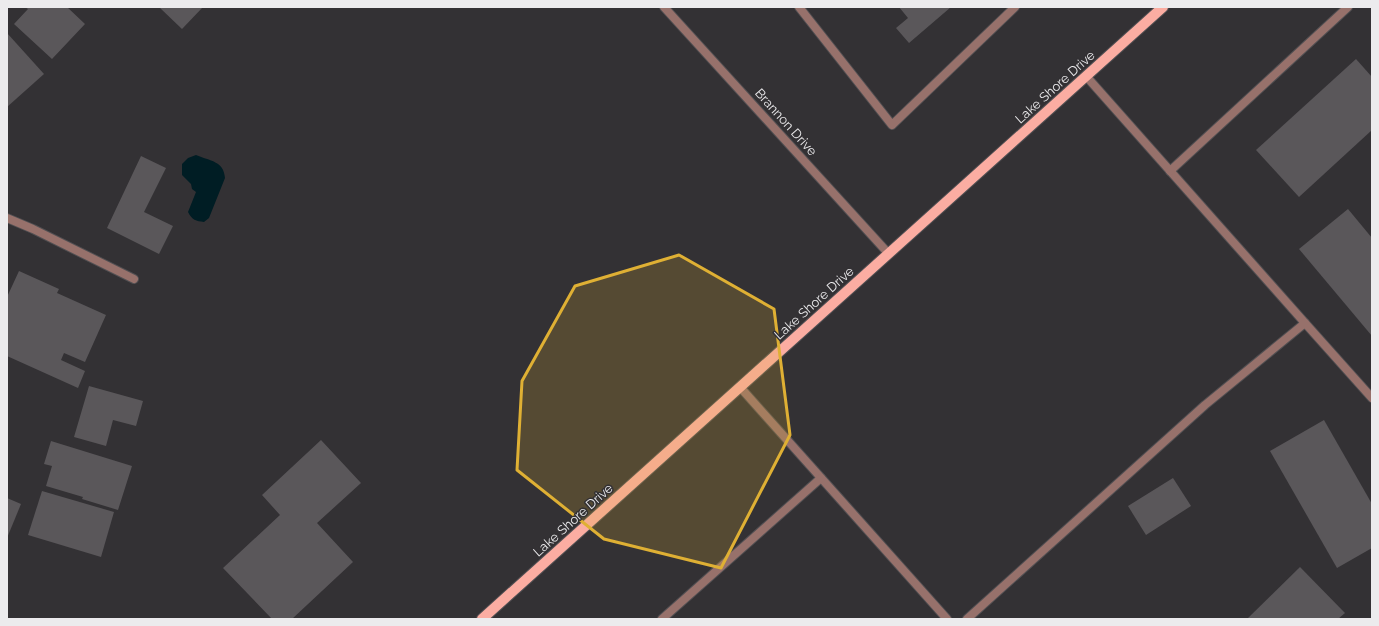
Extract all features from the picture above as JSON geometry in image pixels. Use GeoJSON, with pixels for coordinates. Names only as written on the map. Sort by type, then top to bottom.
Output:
{"type":"FeatureCollection","features":[{"type":"Feature","properties":{"kind":"main road","name":"Lake Shore Drive"},"geometry":{"type":"LineString","coordinates":[[482,619],[1163,7]]}},
{"type":"Feature","properties":{"kind":"street","name":"Brannon Drive"},"geometry":{"type":"LineString","coordinates":[[664,7],[888,253]]}},
{"type":"Feature","properties":{"kind":"street"},"geometry":{"type":"LineString","coordinates":[[799,7],[892,125],[1014,7]]}},
{"type":"Feature","properties":{"kind":"street"},"geometry":{"type":"LineString","coordinates":[[1170,171],[1348,7]]}},
{"type":"Feature","properties":{"kind":"street"},"geometry":{"type":"LineString","coordinates":[[1086,76],[1372,398]]}},
{"type":"Feature","properties":{"kind":"street"},"geometry":{"type":"LineString","coordinates":[[7,218],[33,229],[134,279]]}},
{"type":"Feature","properties":{"kind":"street"},"geometry":{"type":"LineString","coordinates":[[967,619],[1205,405],[1305,323]]}},
{"type":"Feature","properties":{"kind":"street"},"geometry":{"type":"LineString","coordinates":[[740,387],[947,619]]}},
{"type":"Feature","properties":{"kind":"street"},"geometry":{"type":"LineString","coordinates":[[662,619],[821,478]]}},
{"type":"Feature","properties":{"kind":"highlighted area"},"geometry":{"type":"Polygon","coordinates":[[[679,255],[774,309],[790,435],[721,568],[604,539],[517,470],[522,381],[575,286],[679,255]]]}},
{"type":"Feature","properties":{"kind":"water"},"geometry":{"type":"Polygon","coordinates":[[[196,155],[211,160],[219,165],[224,172],[225,178],[209,218],[204,222],[194,220],[188,212],[196,192],[192,189],[191,184],[182,175],[182,164],[188,158],[196,155]]]}},
{"type":"Feature","properties":{"kind":"building"},"geometry":{"type":"Polygon","coordinates":[[[25,7],[67,7],[85,24],[52,59],[14,24],[28,9],[25,7]]]}},
{"type":"Feature","properties":{"kind":"building"},"geometry":{"type":"Polygon","coordinates":[[[159,7],[203,7],[182,29],[159,7]]]}},
{"type":"Feature","properties":{"kind":"building"},"geometry":{"type":"Polygon","coordinates":[[[899,7],[951,7],[909,43],[896,28],[908,18],[899,7]]]}},
{"type":"Feature","properties":{"kind":"building"},"geometry":{"type":"Polygon","coordinates":[[[7,33],[44,74],[7,107],[7,33]]]}},
{"type":"Feature","properties":{"kind":"building"},"geometry":{"type":"Polygon","coordinates":[[[1356,59],[1372,77],[1372,130],[1299,197],[1256,150],[1356,59]]]}},
{"type":"Feature","properties":{"kind":"building"},"geometry":{"type":"Polygon","coordinates":[[[141,156],[166,168],[144,212],[173,226],[159,254],[107,228],[141,156]]]}},
{"type":"Feature","properties":{"kind":"building"},"geometry":{"type":"Polygon","coordinates":[[[1348,209],[1372,238],[1372,336],[1299,249],[1348,209]]]}},
{"type":"Feature","properties":{"kind":"building"},"geometry":{"type":"Polygon","coordinates":[[[19,271],[59,289],[57,293],[106,315],[85,362],[64,353],[61,360],[85,371],[78,388],[7,356],[7,297],[19,271]]]}},
{"type":"Feature","properties":{"kind":"building"},"geometry":{"type":"Polygon","coordinates":[[[89,386],[143,401],[136,426],[113,420],[106,446],[74,437],[89,386]]]}},
{"type":"Feature","properties":{"kind":"building"},"geometry":{"type":"Polygon","coordinates":[[[1324,420],[1372,504],[1372,548],[1337,568],[1270,451],[1324,420]]]}},
{"type":"Feature","properties":{"kind":"building"},"geometry":{"type":"Polygon","coordinates":[[[321,440],[361,483],[317,523],[353,562],[292,619],[272,619],[223,568],[280,515],[262,495],[321,440]]]}},
{"type":"Feature","properties":{"kind":"building"},"geometry":{"type":"Polygon","coordinates":[[[51,441],[132,466],[118,510],[82,499],[83,497],[46,486],[52,466],[44,464],[51,441]]]}},
{"type":"Feature","properties":{"kind":"building"},"geometry":{"type":"Polygon","coordinates":[[[1173,478],[1191,506],[1146,535],[1128,506],[1173,478]]]}},
{"type":"Feature","properties":{"kind":"building"},"geometry":{"type":"Polygon","coordinates":[[[42,491],[114,512],[101,557],[28,535],[42,491]]]}},
{"type":"Feature","properties":{"kind":"building"},"geometry":{"type":"Polygon","coordinates":[[[7,498],[21,504],[7,538],[7,498]]]}},
{"type":"Feature","properties":{"kind":"building"},"geometry":{"type":"Polygon","coordinates":[[[1300,567],[1345,613],[1338,619],[1247,619],[1300,567]]]}}]}
